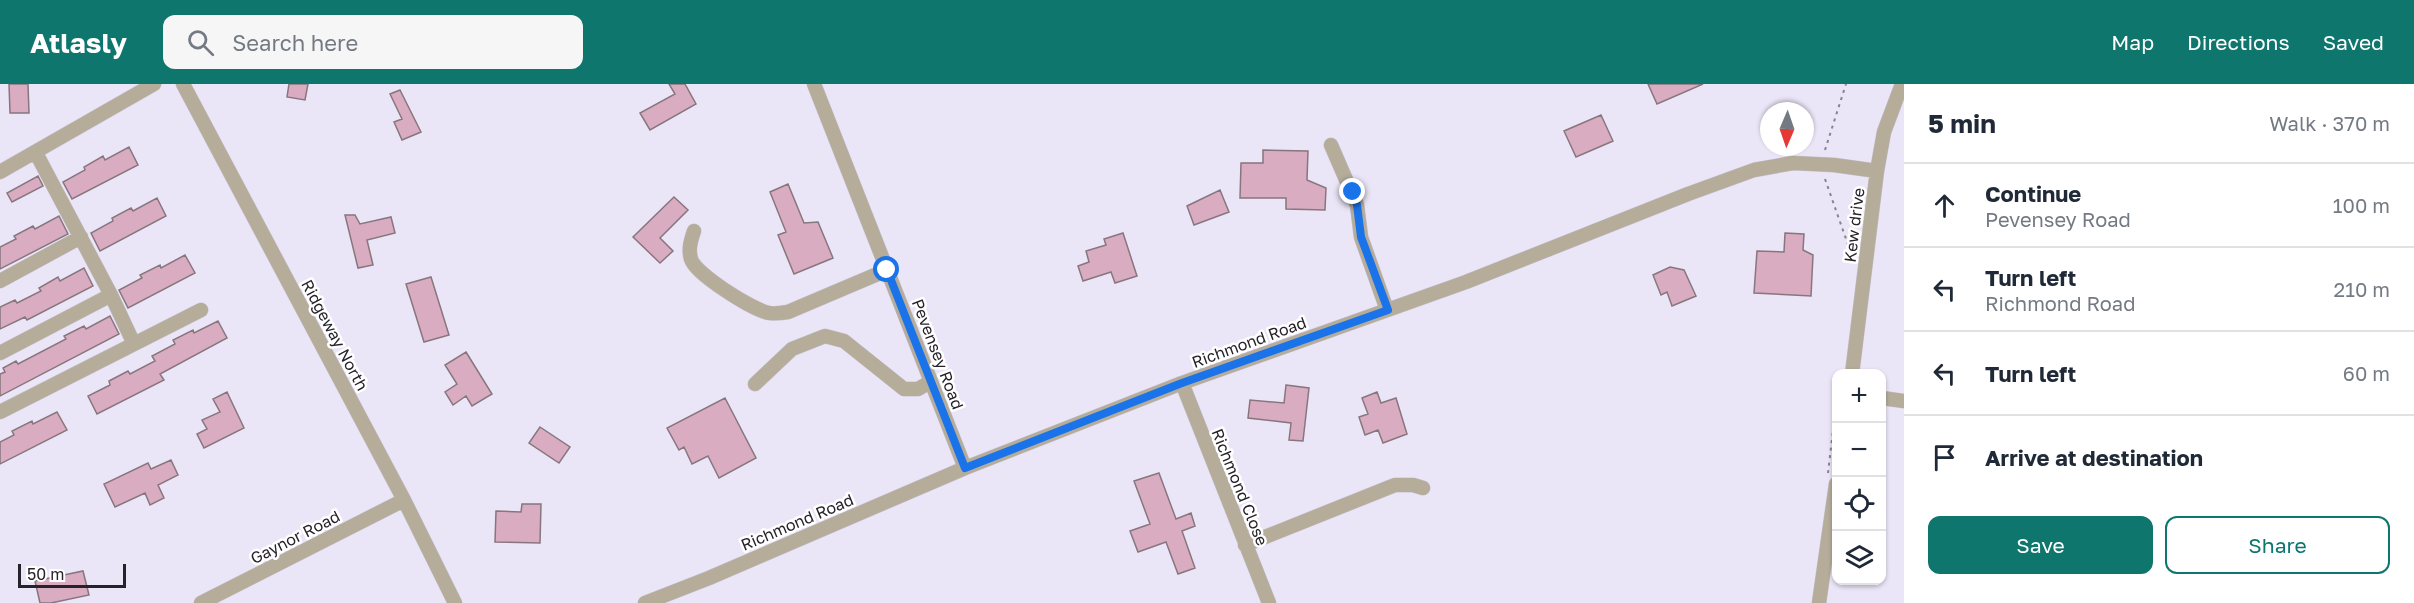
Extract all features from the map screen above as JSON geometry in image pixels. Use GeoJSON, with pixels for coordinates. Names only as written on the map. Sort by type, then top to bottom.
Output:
{"type":"FeatureCollection","features":[{"type":"Feature","properties":{"kind":"street"},"geometry":{"type":"LineString","coordinates":[[0,172],[154,84]]}},
{"type":"Feature","properties":{"kind":"street","name":"Ridgeway North"},"geometry":{"type":"LineString","coordinates":[[183,84],[404,500],[455,603]]}},
{"type":"Feature","properties":{"kind":"street","name":"Pevensey Road"},"geometry":{"type":"LineString","coordinates":[[814,84],[965,468]]}},
{"type":"Feature","properties":{"kind":"street","name":"Kew drive"},"geometry":{"type":"LineString","coordinates":[[1853,369],[1877,171],[1884,132],[1902,84]]}},
{"type":"Feature","properties":{"kind":"street"},"geometry":{"type":"LineString","coordinates":[[1331,145],[1357,205],[1361,237],[1388,310]]}},
{"type":"Feature","properties":{"kind":"street"},"geometry":{"type":"LineString","coordinates":[[36,153],[111,295],[134,344]]}},
{"type":"Feature","properties":{"kind":"street","name":"Richmond Road"},"geometry":{"type":"LineString","coordinates":[[645,603],[720,574],[965,468],[1182,383],[1466,282],[1754,170],[1793,163],[1824,164],[1877,171]]}},
{"type":"Feature","properties":{"kind":"street"},"geometry":{"type":"LineString","coordinates":[[694,231],[690,245],[691,260],[698,271],[751,306],[770,313],[788,312],[887,270]]}},
{"type":"Feature","properties":{"kind":"street"},"geometry":{"type":"LineString","coordinates":[[0,281],[81,237]]}},
{"type":"Feature","properties":{"kind":"street"},"geometry":{"type":"LineString","coordinates":[[0,354],[111,295]]}},
{"type":"Feature","properties":{"kind":"street"},"geometry":{"type":"LineString","coordinates":[[0,412],[201,310]]}},
{"type":"Feature","properties":{"kind":"street"},"geometry":{"type":"LineString","coordinates":[[754,384],[792,349],[825,336],[844,341],[904,389],[918,389],[930,382]]}},
{"type":"Feature","properties":{"kind":"street","name":"Richmond Close"},"geometry":{"type":"LineString","coordinates":[[1182,383],[1269,603]]}},
{"type":"Feature","properties":{"kind":"street"},"geometry":{"type":"LineString","coordinates":[[1886,399],[1904,401]]}},
{"type":"Feature","properties":{"kind":"street"},"geometry":{"type":"LineString","coordinates":[[1245,544],[1395,485],[1413,485],[1423,488]]}},
{"type":"Feature","properties":{"kind":"street","name":"Gaynor Road"},"geometry":{"type":"LineString","coordinates":[[201,603],[404,500]]}},
{"type":"Feature","properties":{"kind":"street"},"geometry":{"type":"LineString","coordinates":[[1819,603],[1832,512]]}},
{"type":"Feature","properties":{"kind":"path"},"geometry":{"type":"LineString","coordinates":[[1846,84],[1824,155],[1824,164],[1826,179],[1855,262]]}},
{"type":"Feature","properties":{"kind":"building"},"geometry":{"type":"Polygon","coordinates":[[[9,84],[28,84],[29,113],[10,113],[9,84]]]}},
{"type":"Feature","properties":{"kind":"building"},"geometry":{"type":"Polygon","coordinates":[[[289,84],[308,84],[305,100],[287,97],[289,84]]]}},
{"type":"Feature","properties":{"kind":"building"},"geometry":{"type":"Polygon","coordinates":[[[669,84],[685,84],[696,104],[650,130],[640,113],[675,94],[669,84]]]}},
{"type":"Feature","properties":{"kind":"building"},"geometry":{"type":"Polygon","coordinates":[[[1648,84],[1703,84],[1657,104],[1648,84]]]}},
{"type":"Feature","properties":{"kind":"building"},"geometry":{"type":"Polygon","coordinates":[[[400,90],[421,132],[402,140],[394,122],[402,119],[390,94],[400,90]]]}},
{"type":"Feature","properties":{"kind":"building"},"geometry":{"type":"Polygon","coordinates":[[[1601,115],[1613,141],[1576,157],[1564,131],[1601,115]]]}},
{"type":"Feature","properties":{"kind":"building"},"geometry":{"type":"Polygon","coordinates":[[[129,147],[138,165],[72,199],[63,182],[85,170],[84,167],[103,156],[105,160],[129,147]]]}},
{"type":"Feature","properties":{"kind":"building"},"geometry":{"type":"Polygon","coordinates":[[[1263,150],[1308,151],[1307,180],[1326,188],[1325,210],[1286,209],[1286,198],[1240,198],[1241,163],[1263,163],[1263,150]]]}},
{"type":"Feature","properties":{"kind":"building"},"geometry":{"type":"Polygon","coordinates":[[[38,176],[43,186],[12,202],[7,193],[38,176]]]}},
{"type":"Feature","properties":{"kind":"building"},"geometry":{"type":"Polygon","coordinates":[[[788,184],[804,223],[818,222],[833,258],[794,274],[778,235],[786,232],[770,192],[788,184]]]}},
{"type":"Feature","properties":{"kind":"building"},"geometry":{"type":"Polygon","coordinates":[[[1220,190],[1229,212],[1194,225],[1187,206],[1220,190]]]}},
{"type":"Feature","properties":{"kind":"building"},"geometry":{"type":"Polygon","coordinates":[[[674,197],[688,210],[660,238],[673,251],[660,263],[633,237],[674,197]]]}},
{"type":"Feature","properties":{"kind":"building"},"geometry":{"type":"Polygon","coordinates":[[[157,198],[166,216],[100,251],[91,233],[113,221],[112,218],[131,208],[133,211],[157,198]]]}},
{"type":"Feature","properties":{"kind":"building"},"geometry":{"type":"Polygon","coordinates":[[[345,215],[355,215],[360,224],[391,217],[395,233],[367,240],[373,265],[358,268],[345,215]]]}},
{"type":"Feature","properties":{"kind":"building"},"geometry":{"type":"Polygon","coordinates":[[[59,216],[68,234],[0,269],[0,247],[16,239],[14,236],[33,226],[35,229],[59,216]]]}},
{"type":"Feature","properties":{"kind":"building"},"geometry":{"type":"Polygon","coordinates":[[[1123,233],[1137,276],[1115,283],[1111,272],[1083,281],[1078,266],[1089,262],[1086,251],[1106,245],[1104,239],[1123,233]]]}},
{"type":"Feature","properties":{"kind":"building"},"geometry":{"type":"Polygon","coordinates":[[[1785,233],[1804,234],[1803,250],[1813,255],[1811,296],[1754,293],[1757,251],[1784,252],[1785,233]]]}},
{"type":"Feature","properties":{"kind":"building"},"geometry":{"type":"Polygon","coordinates":[[[185,255],[195,273],[128,308],[119,290],[142,278],[140,275],[160,265],[161,268],[185,255]]]}},
{"type":"Feature","properties":{"kind":"building"},"geometry":{"type":"Polygon","coordinates":[[[1670,267],[1684,270],[1696,296],[1672,306],[1667,292],[1661,295],[1653,275],[1670,267]]]}},
{"type":"Feature","properties":{"kind":"building"},"geometry":{"type":"Polygon","coordinates":[[[84,268],[93,286],[27,320],[25,317],[0,329],[0,307],[15,300],[17,303],[41,291],[39,288],[58,277],[60,281],[84,268]]]}},
{"type":"Feature","properties":{"kind":"building"},"geometry":{"type":"Polygon","coordinates":[[[431,277],[449,335],[424,342],[406,284],[431,277]]]}},
{"type":"Feature","properties":{"kind":"building"},"geometry":{"type":"Polygon","coordinates":[[[110,316],[119,334],[0,396],[0,374],[5,372],[3,368],[16,361],[18,364],[66,339],[64,336],[84,326],[86,329],[110,316]]]}},
{"type":"Feature","properties":{"kind":"building"},"geometry":{"type":"Polygon","coordinates":[[[218,321],[227,338],[160,374],[164,380],[97,414],[88,396],[110,385],[109,381],[128,371],[130,374],[155,361],[152,356],[175,344],[173,340],[218,321]]]}},
{"type":"Feature","properties":{"kind":"building"},"geometry":{"type":"Polygon","coordinates":[[[466,352],[492,394],[472,406],[466,396],[453,405],[445,392],[457,384],[445,365],[466,352]]]}},
{"type":"Feature","properties":{"kind":"building"},"geometry":{"type":"Polygon","coordinates":[[[1286,385],[1309,388],[1303,441],[1289,440],[1291,423],[1248,418],[1250,400],[1284,403],[1286,385]]]}},
{"type":"Feature","properties":{"kind":"building"},"geometry":{"type":"Polygon","coordinates":[[[227,392],[244,428],[204,448],[197,434],[207,429],[202,420],[220,412],[213,399],[227,392]]]}},
{"type":"Feature","properties":{"kind":"building"},"geometry":{"type":"Polygon","coordinates":[[[1377,392],[1381,403],[1396,398],[1407,434],[1383,443],[1378,430],[1365,435],[1359,417],[1368,414],[1362,398],[1377,392]]]}},
{"type":"Feature","properties":{"kind":"building"},"geometry":{"type":"Polygon","coordinates":[[[725,398],[756,458],[719,478],[708,456],[692,464],[684,447],[679,450],[667,428],[725,398]]]}},
{"type":"Feature","properties":{"kind":"building"},"geometry":{"type":"Polygon","coordinates":[[[57,412],[67,430],[0,464],[0,442],[14,435],[12,431],[57,412]]]}},
{"type":"Feature","properties":{"kind":"building"},"geometry":{"type":"Polygon","coordinates":[[[540,427],[570,447],[559,463],[529,443],[540,427]]]}},
{"type":"Feature","properties":{"kind":"building"},"geometry":{"type":"Polygon","coordinates":[[[171,460],[178,475],[158,485],[164,498],[150,505],[145,493],[115,507],[104,484],[148,463],[151,469],[171,460]]]}},
{"type":"Feature","properties":{"kind":"building"},"geometry":{"type":"Polygon","coordinates":[[[1159,473],[1176,519],[1191,513],[1195,526],[1182,531],[1195,568],[1178,574],[1166,542],[1138,552],[1130,531],[1150,524],[1134,481],[1159,473]]]}},
{"type":"Feature","properties":{"kind":"building"},"geometry":{"type":"Polygon","coordinates":[[[522,504],[541,504],[540,543],[495,542],[496,511],[521,512],[522,504]]]}},
{"type":"Feature","properties":{"kind":"building"},"geometry":{"type":"Polygon","coordinates":[[[83,571],[89,595],[40,603],[35,581],[83,571]]]}},
{"type":"Feature","properties":{"kind":"route"},"geometry":{"type":"LineString","coordinates":[[887,270],[965,468],[1182,383],[1388,310],[1361,237],[1353,192]]}}]}
